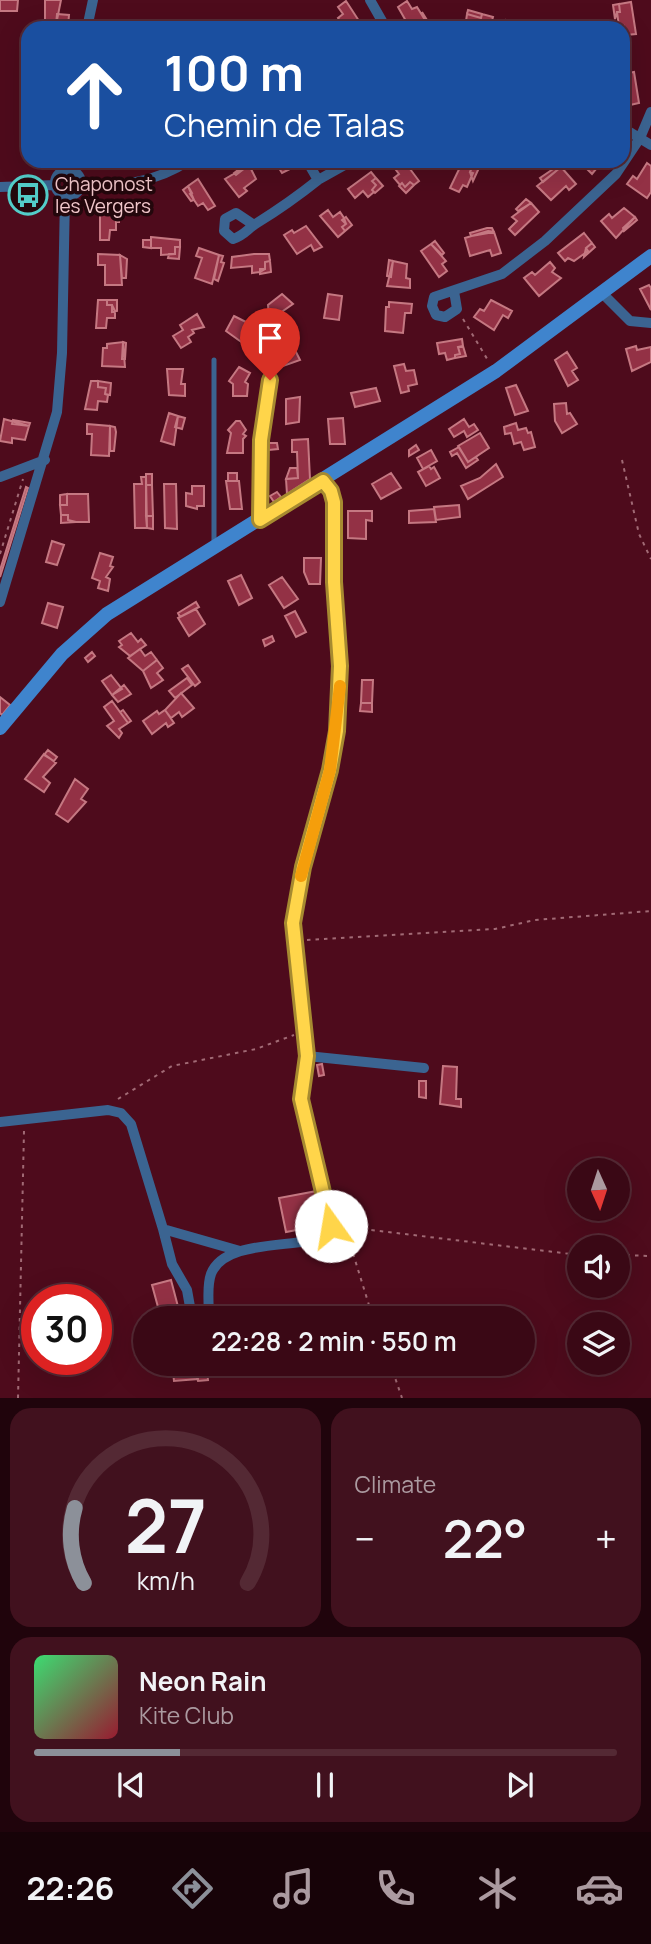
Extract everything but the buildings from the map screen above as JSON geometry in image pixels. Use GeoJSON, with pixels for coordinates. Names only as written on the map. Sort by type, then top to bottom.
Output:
{"type":"FeatureCollection","features":[{"type":"Feature","properties":{"kind":"main road"},"geometry":{"type":"LineString","coordinates":[[0,728],[62,654],[107,614],[496,371],[651,256]]}},
{"type":"Feature","properties":{"kind":"street"},"geometry":{"type":"LineString","coordinates":[[88,21],[93,0]]}},
{"type":"Feature","properties":{"kind":"street"},"geometry":{"type":"LineString","coordinates":[[370,0],[382,21]]}},
{"type":"Feature","properties":{"kind":"street"},"geometry":{"type":"LineString","coordinates":[[630,153],[651,112]]}},
{"type":"Feature","properties":{"kind":"street"},"geometry":{"type":"LineString","coordinates":[[630,132],[651,145]]}},
{"type":"Feature","properties":{"kind":"street"},"geometry":{"type":"LineString","coordinates":[[55,185],[60,173],[68,168]]}},
{"type":"Feature","properties":{"kind":"street"},"geometry":{"type":"LineString","coordinates":[[72,168],[80,178],[81,188]]}},
{"type":"Feature","properties":{"kind":"street"},"geometry":{"type":"LineString","coordinates":[[65,196],[75,195],[81,188],[148,180],[173,168]]}},
{"type":"Feature","properties":{"kind":"street"},"geometry":{"type":"LineString","coordinates":[[311,168],[318,180]]}},
{"type":"Feature","properties":{"kind":"street"},"geometry":{"type":"LineString","coordinates":[[254,225],[276,213],[318,180],[339,168]]}},
{"type":"Feature","properties":{"kind":"street"},"geometry":{"type":"LineString","coordinates":[[454,291],[457,309],[445,317],[436,315],[432,306],[435,297],[444,291],[454,291],[502,274],[544,241],[620,168]]}},
{"type":"Feature","properties":{"kind":"street"},"geometry":{"type":"LineString","coordinates":[[0,187],[55,185],[65,196],[62,353],[57,412],[45,460],[0,602]]}},
{"type":"Feature","properties":{"kind":"street"},"geometry":{"type":"LineString","coordinates":[[601,292],[630,321],[651,323]]}},
{"type":"Feature","properties":{"kind":"street"},"geometry":{"type":"LineString","coordinates":[[260,520],[261,440],[270,380]]}},
{"type":"Feature","properties":{"kind":"street"},"geometry":{"type":"LineString","coordinates":[[0,477],[45,460]]}},
{"type":"Feature","properties":{"kind":"street"},"geometry":{"type":"LineString","coordinates":[[209,1306],[211,1273],[222,1259],[241,1251],[288,1242],[310,1244],[327,1236],[331,1226],[301,1099],[307,1056],[293,940],[298,892],[330,770],[340,688],[334,582],[334,502],[331,491],[323,481]]}},
{"type":"Feature","properties":{"kind":"street"},"geometry":{"type":"LineString","coordinates":[[307,1056],[424,1068]]}},
{"type":"Feature","properties":{"kind":"street"},"geometry":{"type":"LineString","coordinates":[[0,1122],[102,1110],[121,1113],[131,1124],[172,1264],[187,1290],[190,1306]]}},
{"type":"Feature","properties":{"kind":"street"},"geometry":{"type":"LineString","coordinates":[[163,1229],[241,1251]]}},
{"type":"Feature","properties":{"kind":"lane"},"geometry":{"type":"LineString","coordinates":[[214,360],[214,548]]}},
{"type":"Feature","properties":{"kind":"path"},"geometry":{"type":"LineString","coordinates":[[457,309],[485,357]]}},
{"type":"Feature","properties":{"kind":"path"},"geometry":{"type":"LineString","coordinates":[[622,460],[639,534],[651,559]]}},
{"type":"Feature","properties":{"kind":"path"},"geometry":{"type":"LineString","coordinates":[[0,554],[27,465]]}},
{"type":"Feature","properties":{"kind":"path"},"geometry":{"type":"LineString","coordinates":[[293,940],[495,929],[536,920],[651,911]]}},
{"type":"Feature","properties":{"kind":"path"},"geometry":{"type":"LineString","coordinates":[[102,1110],[149,1077],[172,1066],[256,1049],[302,1031]]}},
{"type":"Feature","properties":{"kind":"path"},"geometry":{"type":"LineString","coordinates":[[18,1398],[24,1119]]}},
{"type":"Feature","properties":{"kind":"path"},"geometry":{"type":"LineString","coordinates":[[337,1202],[369,1306]]}},
{"type":"Feature","properties":{"kind":"path"},"geometry":{"type":"LineString","coordinates":[[344,1226],[567,1254]]}},
{"type":"Feature","properties":{"kind":"path"},"geometry":{"type":"LineString","coordinates":[[630,1255],[651,1256]]}},
{"type":"Feature","properties":{"kind":"path"},"geometry":{"type":"LineString","coordinates":[[394,1376],[402,1398]]}},
{"type":"Feature","properties":{"kind":"slow traffic"},"geometry":{"type":"LineString","coordinates":[[301,876],[330,770],[337,731],[340,686]]}},
{"type":"Feature","properties":{"kind":"place","name":"Chaponost les Vergers"},"geometry":{"type":"Point","coordinates":[28,195]}},
{"type":"Feature","properties":{"kind":"route"},"geometry":{"type":"LineString","coordinates":[[270,380],[261,440],[260,520],[323,481],[331,491],[334,502],[334,582],[340,666],[337,731],[330,770],[303,867],[293,923],[302,1031],[307,1056],[301,1099],[331,1226]]}}]}
